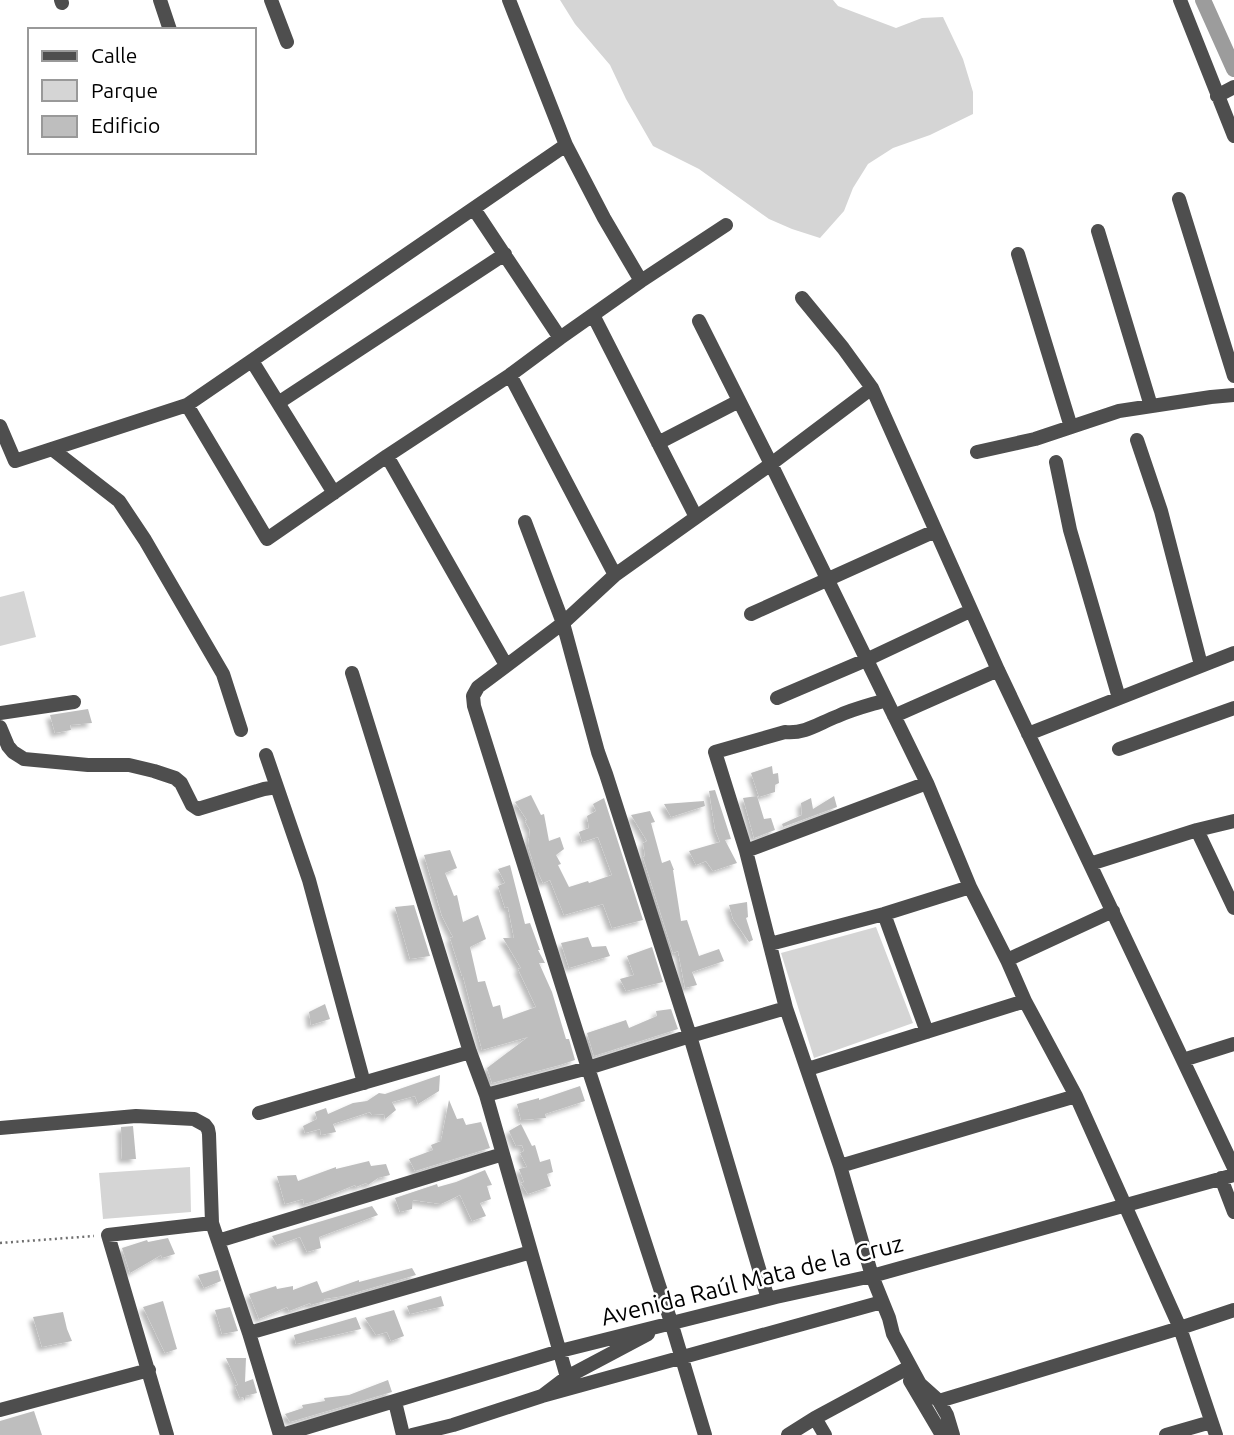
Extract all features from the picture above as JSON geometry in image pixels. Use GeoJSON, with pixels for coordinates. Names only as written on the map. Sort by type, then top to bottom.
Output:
{"type":"FeatureCollection","features":[{"type":"Feature","properties":{"kind":"street"},"geometry":{"type":"LineString","coordinates":[[160,0],[169,28]]}},
{"type":"Feature","properties":{"kind":"street"},"geometry":{"type":"LineString","coordinates":[[271,0],[287,43]]}},
{"type":"Feature","properties":{"kind":"street"},"geometry":{"type":"LineString","coordinates":[[509,0],[566,145],[641,281]]}},
{"type":"Feature","properties":{"kind":"street"},"geometry":{"type":"LineString","coordinates":[[1180,0],[1234,136]]}},
{"type":"Feature","properties":{"kind":"street"},"geometry":{"type":"LineString","coordinates":[[1217,96],[1234,87]]}},
{"type":"Feature","properties":{"kind":"street"},"geometry":{"type":"LineString","coordinates":[[0,426],[15,461],[187,405],[566,145]]}},
{"type":"Feature","properties":{"kind":"street"},"geometry":{"type":"LineString","coordinates":[[1179,199],[1234,376]]}},
{"type":"Feature","properties":{"kind":"street"},"geometry":{"type":"LineString","coordinates":[[474,209],[560,338]]}},
{"type":"Feature","properties":{"kind":"street"},"geometry":{"type":"LineString","coordinates":[[187,405],[267,539],[726,225]]}},
{"type":"Feature","properties":{"kind":"street"},"geometry":{"type":"LineString","coordinates":[[1098,230],[1151,406]]}},
{"type":"Feature","properties":{"kind":"street"},"geometry":{"type":"LineString","coordinates":[[278,403],[505,254]]}},
{"type":"Feature","properties":{"kind":"street"},"geometry":{"type":"LineString","coordinates":[[1018,254],[1071,426]]}},
{"type":"Feature","properties":{"kind":"street"},"geometry":{"type":"LineString","coordinates":[[802,298],[844,348],[872,388],[970,611],[1234,1168]]}},
{"type":"Feature","properties":{"kind":"street"},"geometry":{"type":"LineString","coordinates":[[593,315],[696,517]]}},
{"type":"Feature","properties":{"kind":"street"},"geometry":{"type":"LineString","coordinates":[[699,321],[927,783],[970,887],[1025,1001],[1076,1096],[1180,1328],[1214,1428],[1166,1435]]}},
{"type":"Feature","properties":{"kind":"street"},"geometry":{"type":"LineString","coordinates":[[252,361],[334,493]]}},
{"type":"Feature","properties":{"kind":"street"},"geometry":{"type":"LineString","coordinates":[[510,375],[615,575]]}},
{"type":"Feature","properties":{"kind":"street"},"geometry":{"type":"LineString","coordinates":[[705,1435],[473,696],[478,687],[563,624],[615,575],[872,388]]}},
{"type":"Feature","properties":{"kind":"street"},"geometry":{"type":"LineString","coordinates":[[977,452],[1035,439],[1119,411],[1234,395]]}},
{"type":"Feature","properties":{"kind":"street"},"geometry":{"type":"LineString","coordinates":[[658,443],[739,401]]}},
{"type":"Feature","properties":{"kind":"street"},"geometry":{"type":"LineString","coordinates":[[1137,440],[1161,510],[1201,665]]}},
{"type":"Feature","properties":{"kind":"street"},"geometry":{"type":"LineString","coordinates":[[52,449],[119,501],[145,540],[223,674],[241,730]]}},
{"type":"Feature","properties":{"kind":"street"},"geometry":{"type":"LineString","coordinates":[[387,456],[506,665]]}},
{"type":"Feature","properties":{"kind":"street"},"geometry":{"type":"LineString","coordinates":[[1056,462],[1070,530],[1119,698]]}},
{"type":"Feature","properties":{"kind":"street"},"geometry":{"type":"LineString","coordinates":[[525,522],[563,624],[598,752],[690,1035],[768,1299]]}},
{"type":"Feature","properties":{"kind":"street"},"geometry":{"type":"LineString","coordinates":[[751,614],[935,531]]}},
{"type":"Feature","properties":{"kind":"street"},"geometry":{"type":"LineString","coordinates":[[777,698],[970,611]]}},
{"type":"Feature","properties":{"kind":"street"},"geometry":{"type":"LineString","coordinates":[[1028,734],[1234,653]]}},
{"type":"Feature","properties":{"kind":"street"},"geometry":{"type":"LineString","coordinates":[[894,716],[998,670]]}},
{"type":"Feature","properties":{"kind":"street"},"geometry":{"type":"LineString","coordinates":[[352,673],[470,1052],[486,1095],[567,1377]]}},
{"type":"Feature","properties":{"kind":"street"},"geometry":{"type":"LineString","coordinates":[[886,700],[839,715],[807,730],[786,732],[715,752],[746,852],[786,1008],[840,1166],[872,1276],[893,1334],[920,1384],[939,1401],[953,1435]]}},
{"type":"Feature","properties":{"kind":"street"},"geometry":{"type":"LineString","coordinates":[[0,713],[74,702]]}},
{"type":"Feature","properties":{"kind":"street"},"geometry":{"type":"LineString","coordinates":[[1119,749],[1234,708]]}},
{"type":"Feature","properties":{"kind":"street"},"geometry":{"type":"LineString","coordinates":[[0,727],[8,746],[24,759],[129,765],[154,771],[175,778],[181,783],[192,805],[198,809],[277,787]]}},
{"type":"Feature","properties":{"kind":"street"},"geometry":{"type":"LineString","coordinates":[[266,755],[309,880],[365,1083]]}},
{"type":"Feature","properties":{"kind":"street"},"geometry":{"type":"LineString","coordinates":[[746,852],[927,783]]}},
{"type":"Feature","properties":{"kind":"street"},"geometry":{"type":"LineString","coordinates":[[1090,864],[1234,821]]}},
{"type":"Feature","properties":{"kind":"street"},"geometry":{"type":"LineString","coordinates":[[1197,830],[1234,908]]}},
{"type":"Feature","properties":{"kind":"street"},"geometry":{"type":"LineString","coordinates":[[770,944],[884,914],[970,887]]}},
{"type":"Feature","properties":{"kind":"street"},"geometry":{"type":"LineString","coordinates":[[1007,960],[1113,911]]}},
{"type":"Feature","properties":{"kind":"street"},"geometry":{"type":"LineString","coordinates":[[884,914],[927,1032]]}},
{"type":"Feature","properties":{"kind":"street"},"geometry":{"type":"LineString","coordinates":[[808,1069],[1025,1001]]}},
{"type":"Feature","properties":{"kind":"street"},"geometry":{"type":"LineString","coordinates":[[486,1095],[588,1068],[786,1008]]}},
{"type":"Feature","properties":{"kind":"street"},"geometry":{"type":"LineString","coordinates":[[1183,1060],[1234,1044]]}},
{"type":"Feature","properties":{"kind":"street"},"geometry":{"type":"LineString","coordinates":[[259,1113],[470,1052]]}},
{"type":"Feature","properties":{"kind":"street"},"geometry":{"type":"LineString","coordinates":[[840,1166],[1076,1096]]}},
{"type":"Feature","properties":{"kind":"street"},"geometry":{"type":"LineString","coordinates":[[0,1128],[136,1116],[201,1121],[209,1134],[212,1223],[281,1435]]}},
{"type":"Feature","properties":{"kind":"street"},"geometry":{"type":"LineString","coordinates":[[218,1241],[503,1154]]}},
{"type":"Feature","properties":{"kind":"street"},"geometry":{"type":"LineString","coordinates":[[1227,1177],[1234,1212]]}},
{"type":"Feature","properties":{"kind":"street","name":"Avenida Raúl Mata de la Cruz"},"geometry":{"type":"LineString","coordinates":[[281,1435],[560,1351],[671,1322],[872,1276],[1227,1177]]}},
{"type":"Feature","properties":{"kind":"street"},"geometry":{"type":"LineString","coordinates":[[167,1435],[108,1235],[212,1223]]}},
{"type":"Feature","properties":{"kind":"street"},"geometry":{"type":"LineString","coordinates":[[249,1333],[531,1252]]}},
{"type":"Feature","properties":{"kind":"street"},"geometry":{"type":"LineString","coordinates":[[412,1435],[453,1425],[542,1396],[882,1302]]}},
{"type":"Feature","properties":{"kind":"street"},"geometry":{"type":"LineString","coordinates":[[939,1401],[1234,1310]]}},
{"type":"Feature","properties":{"kind":"street"},"geometry":{"type":"LineString","coordinates":[[542,1396],[567,1377],[671,1322]]}},
{"type":"Feature","properties":{"kind":"street"},"geometry":{"type":"LineString","coordinates":[[893,1334],[895,1352],[942,1435]]}},
{"type":"Feature","properties":{"kind":"street"},"geometry":{"type":"LineString","coordinates":[[0,1410],[149,1370]]}},
{"type":"Feature","properties":{"kind":"street"},"geometry":{"type":"LineString","coordinates":[[788,1435],[904,1370]]}},
{"type":"Feature","properties":{"kind":"street"},"geometry":{"type":"LineString","coordinates":[[395,1402],[403,1435]]}},
{"type":"Feature","properties":{"kind":"street"},"geometry":{"type":"LineString","coordinates":[[815,1418],[825,1435]]}},
{"type":"Feature","properties":{"kind":"path"},"geometry":{"type":"LineString","coordinates":[[0,1243],[108,1235]]}},
{"type":"Feature","properties":{"kind":"green space"},"geometry":{"type":"Polygon","coordinates":[[[560,0],[833,0],[838,6],[896,28],[922,18],[943,17],[963,59],[973,92],[973,114],[930,135],[893,148],[868,164],[853,188],[844,211],[820,238],[769,219],[699,169],[653,146],[610,65],[575,24],[560,0]]]}},
{"type":"Feature","properties":{"kind":"green space"},"geometry":{"type":"Polygon","coordinates":[[[24,591],[36,637],[0,646],[0,597],[24,591]]]}},
{"type":"Feature","properties":{"kind":"green space"},"geometry":{"type":"Polygon","coordinates":[[[876,927],[913,1023],[814,1058],[781,953],[876,927]]]}},
{"type":"Feature","properties":{"kind":"green space"},"geometry":{"type":"Polygon","coordinates":[[[190,1167],[191,1212],[103,1219],[99,1173],[190,1167]]]}},
{"type":"Feature","properties":{"kind":"building"},"geometry":{"type":"Polygon","coordinates":[[[88,709],[92,723],[70,725],[71,730],[55,733],[50,715],[88,709]]]}},
{"type":"Feature","properties":{"kind":"building"},"geometry":{"type":"Polygon","coordinates":[[[772,766],[773,774],[778,773],[779,783],[775,785],[775,792],[759,797],[751,773],[772,766]]]}},
{"type":"Feature","properties":{"kind":"building"},"geometry":{"type":"Polygon","coordinates":[[[715,790],[731,839],[725,840],[737,863],[713,871],[706,861],[696,865],[689,851],[720,842],[715,829],[709,791],[715,790]]]}},
{"type":"Feature","properties":{"kind":"building"},"geometry":{"type":"Polygon","coordinates":[[[531,795],[541,815],[544,814],[549,841],[560,837],[564,849],[556,855],[569,887],[612,875],[598,837],[582,842],[579,832],[589,828],[587,816],[596,811],[593,804],[604,798],[643,920],[612,928],[603,904],[564,915],[550,880],[543,883],[536,872],[528,846],[530,830],[525,821],[527,820],[515,802],[531,795]]]}},
{"type":"Feature","properties":{"kind":"building"},"geometry":{"type":"Polygon","coordinates":[[[757,796],[764,819],[771,818],[775,830],[754,838],[743,798],[757,796]]]}},
{"type":"Feature","properties":{"kind":"building"},"geometry":{"type":"Polygon","coordinates":[[[834,796],[837,807],[783,827],[782,824],[802,815],[801,803],[811,798],[813,809],[834,796]]]}},
{"type":"Feature","properties":{"kind":"building"},"geometry":{"type":"Polygon","coordinates":[[[704,801],[705,806],[671,817],[664,804],[704,801]]]}},
{"type":"Feature","properties":{"kind":"building"},"geometry":{"type":"Polygon","coordinates":[[[650,811],[655,822],[651,823],[662,863],[670,860],[674,870],[681,921],[687,920],[699,956],[719,949],[724,961],[692,972],[697,985],[685,988],[678,951],[673,953],[643,857],[643,843],[647,841],[631,815],[650,811]]]}},
{"type":"Feature","properties":{"kind":"building"},"geometry":{"type":"Polygon","coordinates":[[[450,850],[457,868],[445,873],[454,896],[457,895],[463,922],[478,915],[486,939],[470,947],[478,982],[485,981],[493,1007],[500,1005],[503,1019],[536,1007],[518,969],[521,968],[503,938],[514,938],[508,907],[505,908],[498,886],[505,883],[498,869],[510,865],[525,924],[530,923],[545,963],[539,963],[575,1060],[492,1083],[487,1068],[528,1037],[482,1050],[450,938],[453,937],[442,916],[424,855],[450,850]]]}},
{"type":"Feature","properties":{"kind":"building"},"geometry":{"type":"Polygon","coordinates":[[[747,902],[746,918],[753,940],[749,942],[733,919],[729,905],[747,902]]]}},
{"type":"Feature","properties":{"kind":"building"},"geometry":{"type":"Polygon","coordinates":[[[414,905],[430,956],[410,959],[395,907],[414,905]]]}},
{"type":"Feature","properties":{"kind":"building"},"geometry":{"type":"Polygon","coordinates":[[[588,937],[592,947],[606,946],[610,956],[569,968],[561,943],[588,937]]]}},
{"type":"Feature","properties":{"kind":"building"},"geometry":{"type":"Polygon","coordinates":[[[652,947],[663,982],[626,991],[620,979],[634,975],[627,956],[652,947]]]}},
{"type":"Feature","properties":{"kind":"building"},"geometry":{"type":"Polygon","coordinates":[[[325,1004],[330,1019],[311,1025],[309,1012],[325,1004]]]}},
{"type":"Feature","properties":{"kind":"building"},"geometry":{"type":"Polygon","coordinates":[[[671,1009],[678,1029],[594,1056],[587,1033],[626,1020],[629,1028],[657,1016],[656,1011],[671,1009]]]}},
{"type":"Feature","properties":{"kind":"building"},"geometry":{"type":"Polygon","coordinates":[[[440,1075],[439,1091],[418,1104],[415,1096],[392,1102],[396,1110],[385,1119],[384,1114],[372,1115],[370,1112],[333,1124],[336,1132],[321,1135],[320,1129],[305,1133],[303,1126],[317,1119],[315,1112],[326,1108],[328,1114],[353,1103],[367,1101],[379,1093],[385,1094],[440,1075]]]}},
{"type":"Feature","properties":{"kind":"building"},"geometry":{"type":"Polygon","coordinates":[[[580,1086],[585,1101],[545,1114],[546,1118],[521,1120],[517,1104],[539,1100],[580,1086]]]}},
{"type":"Feature","properties":{"kind":"building"},"geometry":{"type":"Polygon","coordinates":[[[449,1100],[457,1119],[463,1118],[466,1125],[481,1122],[490,1148],[415,1171],[409,1159],[433,1150],[431,1145],[441,1141],[449,1100]]]}},
{"type":"Feature","properties":{"kind":"building"},"geometry":{"type":"Polygon","coordinates":[[[521,1124],[532,1146],[535,1145],[540,1162],[550,1159],[553,1172],[547,1174],[551,1186],[528,1194],[521,1183],[524,1182],[519,1169],[527,1167],[520,1153],[524,1151],[522,1145],[516,1146],[509,1131],[521,1124]]]}},
{"type":"Feature","properties":{"kind":"building"},"geometry":{"type":"Polygon","coordinates":[[[133,1126],[136,1159],[122,1159],[121,1127],[133,1126]]]}},
{"type":"Feature","properties":{"kind":"building"},"geometry":{"type":"Polygon","coordinates":[[[369,1161],[371,1166],[386,1164],[390,1175],[378,1178],[368,1185],[355,1185],[315,1201],[304,1204],[303,1199],[285,1204],[277,1176],[296,1175],[298,1181],[336,1167],[369,1161]]]}},
{"type":"Feature","properties":{"kind":"building"},"geometry":{"type":"Polygon","coordinates":[[[485,1170],[492,1185],[487,1186],[491,1199],[480,1203],[486,1216],[472,1221],[460,1195],[441,1204],[413,1200],[412,1209],[400,1212],[395,1198],[437,1184],[438,1187],[456,1182],[485,1170]]]}},
{"type":"Feature","properties":{"kind":"building"},"geometry":{"type":"Polygon","coordinates":[[[372,1206],[378,1215],[319,1237],[321,1248],[307,1252],[300,1237],[277,1245],[272,1236],[372,1206]]]}},
{"type":"Feature","properties":{"kind":"building"},"geometry":{"type":"Polygon","coordinates":[[[168,1238],[175,1254],[162,1258],[161,1255],[130,1273],[122,1248],[147,1240],[168,1238]]]}},
{"type":"Feature","properties":{"kind":"building"},"geometry":{"type":"Polygon","coordinates":[[[412,1268],[416,1275],[289,1311],[287,1307],[259,1319],[249,1294],[276,1286],[277,1289],[293,1286],[293,1290],[317,1281],[322,1293],[359,1280],[412,1268]]]}},
{"type":"Feature","properties":{"kind":"building"},"geometry":{"type":"Polygon","coordinates":[[[218,1270],[221,1281],[204,1288],[198,1275],[218,1270]]]}},
{"type":"Feature","properties":{"kind":"building"},"geometry":{"type":"Polygon","coordinates":[[[441,1296],[444,1306],[410,1314],[407,1306],[441,1296]]]}},
{"type":"Feature","properties":{"kind":"building"},"geometry":{"type":"Polygon","coordinates":[[[163,1301],[177,1349],[165,1353],[143,1307],[163,1301]]]}},
{"type":"Feature","properties":{"kind":"building"},"geometry":{"type":"Polygon","coordinates":[[[230,1307],[238,1331],[222,1334],[215,1310],[230,1307]]]}},
{"type":"Feature","properties":{"kind":"building"},"geometry":{"type":"Polygon","coordinates":[[[394,1310],[404,1336],[391,1341],[387,1332],[376,1335],[365,1318],[394,1310]]]}},
{"type":"Feature","properties":{"kind":"building"},"geometry":{"type":"Polygon","coordinates":[[[63,1312],[72,1341],[42,1347],[33,1317],[63,1312]]]}},
{"type":"Feature","properties":{"kind":"building"},"geometry":{"type":"Polygon","coordinates":[[[356,1317],[361,1329],[296,1344],[294,1335],[356,1317]]]}},
{"type":"Feature","properties":{"kind":"building"},"geometry":{"type":"Polygon","coordinates":[[[226,1358],[246,1358],[245,1382],[253,1379],[257,1393],[245,1396],[245,1401],[243,1397],[240,1398],[235,1386],[238,1385],[226,1358]]]}},
{"type":"Feature","properties":{"kind":"building"},"geometry":{"type":"Polygon","coordinates":[[[388,1380],[392,1392],[290,1422],[285,1414],[303,1408],[302,1405],[325,1401],[324,1398],[349,1395],[388,1380]]]}},
{"type":"Feature","properties":{"kind":"building"},"geometry":{"type":"Polygon","coordinates":[[[34,1411],[42,1435],[0,1435],[0,1421],[34,1411]]]}},
{"type":"Feature","properties":{"kind":"waterway"},"geometry":{"type":"LineString","coordinates":[[1203,0],[1234,69]]}}]}
